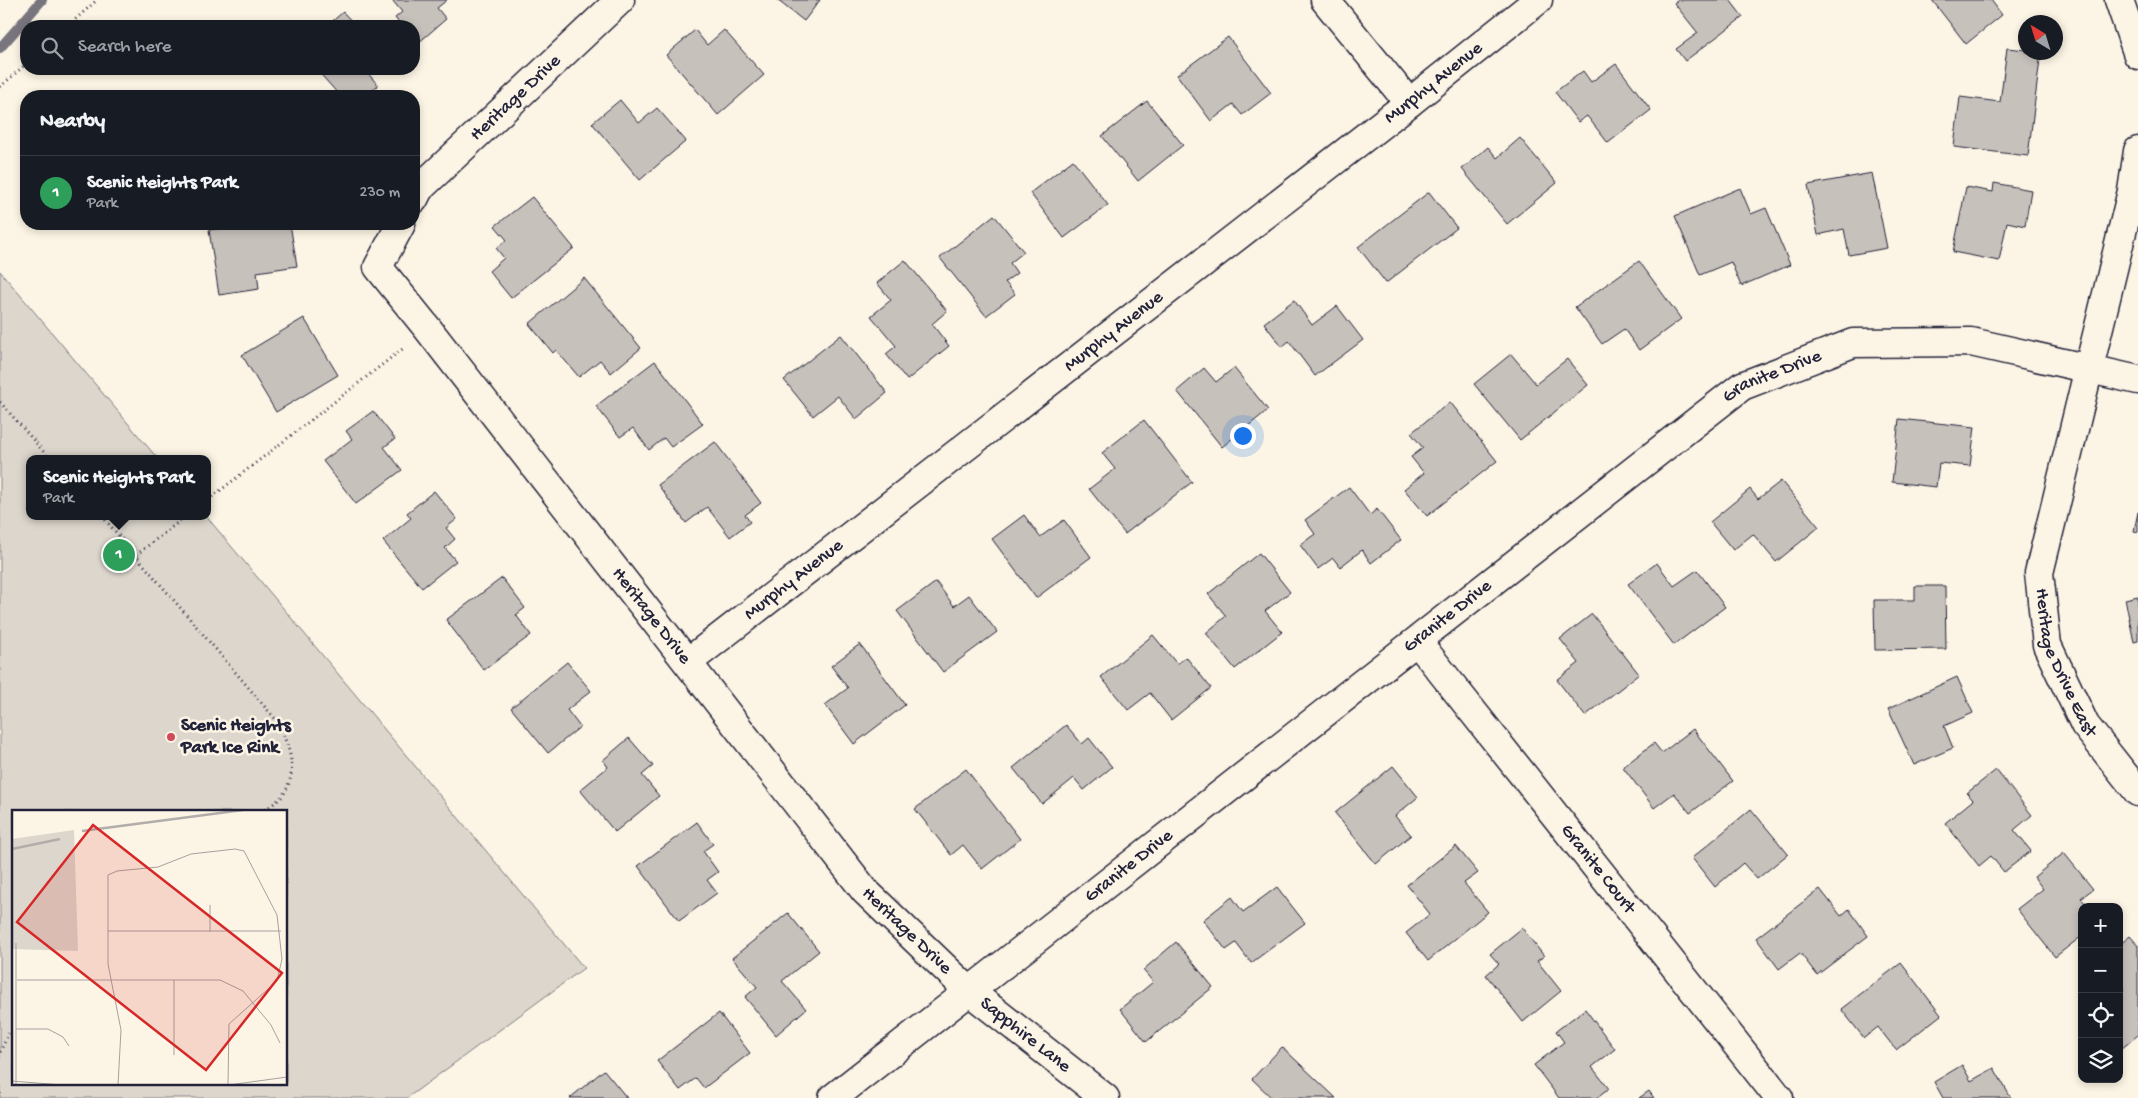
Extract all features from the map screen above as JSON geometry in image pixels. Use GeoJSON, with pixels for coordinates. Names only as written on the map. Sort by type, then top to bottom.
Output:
{"type":"FeatureCollection","features":[{"type":"Feature","properties":{"kind":"street","name":"Heritage Drive"},"geometry":{"type":"LineString","coordinates":[[420,189],[620,0]]}},
{"type":"Feature","properties":{"kind":"street"},"geometry":{"type":"LineString","coordinates":[[1325,0],[1409,103]]}},
{"type":"Feature","properties":{"kind":"street","name":"Murphy Avenue"},"geometry":{"type":"LineString","coordinates":[[688,662],[1409,103],[1538,0]]}},
{"type":"Feature","properties":{"kind":"street"},"geometry":{"type":"LineString","coordinates":[[2119,0],[2138,55]]}},
{"type":"Feature","properties":{"kind":"street"},"geometry":{"type":"LineString","coordinates":[[2088,369],[2132,191],[2138,151]]}},
{"type":"Feature","properties":{"kind":"street","name":"Heritage Drive"},"geometry":{"type":"LineString","coordinates":[[398,230],[378,268],[428,329],[865,891],[969,991]]}},
{"type":"Feature","properties":{"kind":"street","name":"Granite Drive"},"geometry":{"type":"LineString","coordinates":[[833,1098],[1742,386],[1853,343],[1971,342],[2138,380]]}},
{"type":"Feature","properties":{"kind":"street","name":"Heritage Drive East"},"geometry":{"type":"LineString","coordinates":[[2088,369],[2039,573],[2047,645],[2085,725],[2138,792]]}},
{"type":"Feature","properties":{"kind":"street","name":"Granite Court"},"geometry":{"type":"LineString","coordinates":[[1417,641],[1779,1098]]}},
{"type":"Feature","properties":{"kind":"street","name":"Sapphire Lane"},"geometry":{"type":"LineString","coordinates":[[969,991],[1105,1098]]}},
{"type":"Feature","properties":{"kind":"path"},"geometry":{"type":"LineString","coordinates":[[75,20],[97,0]]}},
{"type":"Feature","properties":{"kind":"path"},"geometry":{"type":"LineString","coordinates":[[0,87],[20,69]]}},
{"type":"Feature","properties":{"kind":"path"},"geometry":{"type":"LineString","coordinates":[[211,498],[428,329]]}},
{"type":"Feature","properties":{"kind":"path"},"geometry":{"type":"LineString","coordinates":[[0,402],[46,455]]}},
{"type":"Feature","properties":{"kind":"path"},"geometry":{"type":"LineString","coordinates":[[105,520],[276,721],[290,749],[291,774],[283,795],[264,810]]}},
{"type":"Feature","properties":{"kind":"path"},"geometry":{"type":"LineString","coordinates":[[136,555],[181,520]]}},
{"type":"Feature","properties":{"kind":"path"},"geometry":{"type":"LineString","coordinates":[[0,1052],[12,1029]]}},
{"type":"Feature","properties":{"kind":"path"},"geometry":{"type":"LineString","coordinates":[[0,1093],[0,1098]]}},
{"type":"Feature","properties":{"kind":"shaded area"},"geometry":{"type":"Polygon","coordinates":[[[0,271],[155,455],[26,455],[26,520],[209,520],[584,968],[407,1098],[0,1098],[0,271]]]}},
{"type":"Feature","properties":{"kind":"building"},"geometry":{"type":"Polygon","coordinates":[[[392,0],[447,0],[437,8],[446,19],[420,41],[420,20],[397,20],[395,18],[402,12],[392,0]]]}},
{"type":"Feature","properties":{"kind":"building"},"geometry":{"type":"Polygon","coordinates":[[[777,0],[820,0],[804,21],[777,0]]]}},
{"type":"Feature","properties":{"kind":"building"},"geometry":{"type":"Polygon","coordinates":[[[1678,0],[1730,0],[1743,17],[1685,61],[1676,49],[1698,33],[1674,3],[1678,0]]]}},
{"type":"Feature","properties":{"kind":"building"},"geometry":{"type":"Polygon","coordinates":[[[1932,0],[1991,0],[2002,15],[1966,44],[1932,0]]]}},
{"type":"Feature","properties":{"kind":"building"},"geometry":{"type":"Polygon","coordinates":[[[343,12],[350,20],[334,20],[343,12]]]}},
{"type":"Feature","properties":{"kind":"building"},"geometry":{"type":"Polygon","coordinates":[[[695,30],[707,45],[724,30],[764,75],[718,115],[666,55],[695,30]]]}},
{"type":"Feature","properties":{"kind":"building"},"geometry":{"type":"Polygon","coordinates":[[[1228,37],[1271,93],[1242,115],[1233,104],[1211,121],[1177,75],[1228,37]]]}},
{"type":"Feature","properties":{"kind":"building"},"geometry":{"type":"Polygon","coordinates":[[[2007,48],[2018,49],[2018,60],[2040,60],[2028,156],[1954,147],[1960,97],[2000,102],[2007,48]]]}},
{"type":"Feature","properties":{"kind":"building"},"geometry":{"type":"Polygon","coordinates":[[[1616,64],[1651,110],[1608,143],[1587,116],[1578,122],[1555,92],[1583,71],[1591,82],[1616,64]]]}},
{"type":"Feature","properties":{"kind":"building"},"geometry":{"type":"Polygon","coordinates":[[[321,75],[369,75],[378,85],[373,90],[335,90],[321,75]]]}},
{"type":"Feature","properties":{"kind":"building"},"geometry":{"type":"Polygon","coordinates":[[[620,100],[639,123],[657,108],[686,141],[640,180],[592,123],[620,100]]]}},
{"type":"Feature","properties":{"kind":"building"},"geometry":{"type":"Polygon","coordinates":[[[1147,101],[1183,145],[1138,181],[1102,136],[1147,101]]]}},
{"type":"Feature","properties":{"kind":"building"},"geometry":{"type":"Polygon","coordinates":[[[1520,138],[1557,183],[1507,224],[1462,169],[1488,147],[1497,158],[1520,138]]]}},
{"type":"Feature","properties":{"kind":"building"},"geometry":{"type":"Polygon","coordinates":[[[1073,160],[1108,205],[1064,238],[1030,193],[1073,160]]]}},
{"type":"Feature","properties":{"kind":"building"},"geometry":{"type":"Polygon","coordinates":[[[1872,173],[1887,248],[1849,255],[1844,229],[1818,235],[1808,185],[1872,173]]]}},
{"type":"Feature","properties":{"kind":"building"},"geometry":{"type":"Polygon","coordinates":[[[1994,183],[2031,190],[2025,226],[2007,222],[1999,261],[1953,252],[1966,187],[1993,192],[1994,183]]]}},
{"type":"Feature","properties":{"kind":"building"},"geometry":{"type":"Polygon","coordinates":[[[1740,188],[1751,214],[1766,208],[1790,265],[1741,286],[1731,262],[1700,275],[1675,216],[1740,188]]]}},
{"type":"Feature","properties":{"kind":"building"},"geometry":{"type":"Polygon","coordinates":[[[1429,192],[1457,228],[1386,283],[1358,247],[1429,192]]]}},
{"type":"Feature","properties":{"kind":"building"},"geometry":{"type":"Polygon","coordinates":[[[532,197],[574,248],[511,298],[489,271],[504,258],[496,248],[507,240],[495,226],[532,197]]]}},
{"type":"Feature","properties":{"kind":"building"},"geometry":{"type":"Polygon","coordinates":[[[994,215],[1024,252],[1010,263],[1017,273],[1005,282],[1015,294],[986,316],[940,258],[994,215]]]}},
{"type":"Feature","properties":{"kind":"building"},"geometry":{"type":"Polygon","coordinates":[[[209,230],[291,230],[297,266],[257,272],[259,289],[219,295],[209,230]]]}},
{"type":"Feature","properties":{"kind":"building"},"geometry":{"type":"Polygon","coordinates":[[[905,260],[947,311],[932,324],[949,346],[907,380],[886,354],[896,346],[871,316],[891,300],[877,283],[905,260]]]}},
{"type":"Feature","properties":{"kind":"building"},"geometry":{"type":"Polygon","coordinates":[[[1639,261],[1681,319],[1639,350],[1624,329],[1602,344],[1575,307],[1639,261]]]}},
{"type":"Feature","properties":{"kind":"building"},"geometry":{"type":"Polygon","coordinates":[[[584,278],[641,348],[611,373],[600,360],[579,377],[556,350],[553,353],[529,324],[584,278]]]}},
{"type":"Feature","properties":{"kind":"building"},"geometry":{"type":"Polygon","coordinates":[[[1294,300],[1312,325],[1337,306],[1363,340],[1315,376],[1289,341],[1282,347],[1264,323],[1294,300]]]}},
{"type":"Feature","properties":{"kind":"building"},"geometry":{"type":"Polygon","coordinates":[[[304,318],[338,375],[276,412],[242,355],[304,318]]]}},
{"type":"Feature","properties":{"kind":"building"},"geometry":{"type":"Polygon","coordinates":[[[841,335],[887,393],[856,419],[838,396],[813,416],[784,380],[841,335]]]}},
{"type":"Feature","properties":{"kind":"building"},"geometry":{"type":"Polygon","coordinates":[[[1511,354],[1536,384],[1567,359],[1588,385],[1520,440],[1474,384],[1511,354]]]}},
{"type":"Feature","properties":{"kind":"building"},"geometry":{"type":"Polygon","coordinates":[[[655,361],[703,424],[671,447],[664,438],[649,450],[633,428],[620,437],[596,406],[655,361]]]}},
{"type":"Feature","properties":{"kind":"building"},"geometry":{"type":"Polygon","coordinates":[[[1204,368],[1216,382],[1234,368],[1268,410],[1222,447],[1177,391],[1204,368]]]}},
{"type":"Feature","properties":{"kind":"building"},"geometry":{"type":"Polygon","coordinates":[[[1450,402],[1497,461],[1427,516],[1404,489],[1424,473],[1411,457],[1423,448],[1411,433],[1450,402]]]}},
{"type":"Feature","properties":{"kind":"building"},"geometry":{"type":"Polygon","coordinates":[[[373,411],[395,439],[384,447],[402,470],[356,504],[323,461],[352,439],[346,431],[373,411]]]}},
{"type":"Feature","properties":{"kind":"building"},"geometry":{"type":"Polygon","coordinates":[[[1899,419],[1975,427],[1970,466],[1939,463],[1936,487],[1892,482],[1899,419]]]}},
{"type":"Feature","properties":{"kind":"building"},"geometry":{"type":"Polygon","coordinates":[[[1144,420],[1192,482],[1125,534],[1089,489],[1115,469],[1102,453],[1144,420]]]}},
{"type":"Feature","properties":{"kind":"building"},"geometry":{"type":"Polygon","coordinates":[[[715,442],[761,503],[745,515],[750,522],[730,537],[707,507],[686,523],[658,485],[715,442]]]}},
{"type":"Feature","properties":{"kind":"building"},"geometry":{"type":"Polygon","coordinates":[[[1781,481],[1819,527],[1776,562],[1753,534],[1733,550],[1710,522],[1750,489],[1758,499],[1781,481]]]}},
{"type":"Feature","properties":{"kind":"building"},"geometry":{"type":"Polygon","coordinates":[[[1349,487],[1370,515],[1377,509],[1401,540],[1371,563],[1362,550],[1340,567],[1333,558],[1318,569],[1300,545],[1315,534],[1305,520],[1349,487]]]}},
{"type":"Feature","properties":{"kind":"building"},"geometry":{"type":"Polygon","coordinates":[[[434,491],[457,519],[446,528],[455,539],[445,548],[456,561],[422,588],[383,541],[411,518],[407,513],[434,491]]]}},
{"type":"Feature","properties":{"kind":"building"},"geometry":{"type":"Polygon","coordinates":[[[2138,512],[2138,532],[2134,531],[2138,512]]]}},
{"type":"Feature","properties":{"kind":"building"},"geometry":{"type":"Polygon","coordinates":[[[1024,515],[1040,537],[1064,520],[1091,557],[1036,598],[992,539],[1024,515]]]}},
{"type":"Feature","properties":{"kind":"building"},"geometry":{"type":"Polygon","coordinates":[[[1259,553],[1290,592],[1265,611],[1282,632],[1235,669],[1206,633],[1226,616],[1208,594],[1259,553]]]}},
{"type":"Feature","properties":{"kind":"building"},"geometry":{"type":"Polygon","coordinates":[[[1657,563],[1674,586],[1697,570],[1725,607],[1674,645],[1628,584],[1657,563]]]}},
{"type":"Feature","properties":{"kind":"building"},"geometry":{"type":"Polygon","coordinates":[[[502,578],[525,608],[516,615],[531,635],[484,670],[446,620],[502,578]]]}},
{"type":"Feature","properties":{"kind":"building"},"geometry":{"type":"Polygon","coordinates":[[[936,582],[954,606],[969,595],[997,632],[943,672],[897,611],[936,582]]]}},
{"type":"Feature","properties":{"kind":"building"},"geometry":{"type":"Polygon","coordinates":[[[1915,586],[1945,586],[1946,649],[1875,650],[1874,600],[1915,600],[1915,586]]]}},
{"type":"Feature","properties":{"kind":"building"},"geometry":{"type":"Polygon","coordinates":[[[2138,596],[2138,641],[2134,642],[2125,599],[2138,596]]]}},
{"type":"Feature","properties":{"kind":"building"},"geometry":{"type":"Polygon","coordinates":[[[1592,614],[1639,674],[1585,716],[1557,680],[1579,663],[1560,639],[1592,614]]]}},
{"type":"Feature","properties":{"kind":"building"},"geometry":{"type":"Polygon","coordinates":[[[1153,635],[1177,664],[1186,657],[1211,688],[1171,720],[1150,693],[1128,710],[1101,677],[1153,635]]]}},
{"type":"Feature","properties":{"kind":"building"},"geometry":{"type":"Polygon","coordinates":[[[860,644],[905,705],[854,744],[825,705],[848,688],[831,666],[860,644]]]}},
{"type":"Feature","properties":{"kind":"building"},"geometry":{"type":"Polygon","coordinates":[[[567,662],[591,691],[567,710],[580,727],[548,753],[511,708],[567,662]]]}},
{"type":"Feature","properties":{"kind":"building"},"geometry":{"type":"Polygon","coordinates":[[[1957,677],[1973,713],[1944,726],[1953,748],[1914,765],[1888,709],[1957,677]]]}},
{"type":"Feature","properties":{"kind":"building"},"geometry":{"type":"Polygon","coordinates":[[[1066,725],[1082,744],[1089,738],[1112,767],[1084,790],[1074,778],[1042,804],[1013,768],[1066,725]]]}},
{"type":"Feature","properties":{"kind":"building"},"geometry":{"type":"Polygon","coordinates":[[[1693,729],[1733,781],[1690,813],[1674,793],[1654,808],[1623,767],[1654,743],[1662,753],[1693,729]]]}},
{"type":"Feature","properties":{"kind":"building"},"geometry":{"type":"Polygon","coordinates":[[[629,738],[653,766],[642,775],[659,796],[615,832],[580,790],[608,767],[603,760],[629,738]]]}},
{"type":"Feature","properties":{"kind":"building"},"geometry":{"type":"Polygon","coordinates":[[[1393,766],[1418,797],[1395,816],[1411,835],[1376,864],[1335,813],[1393,766]]]}},
{"type":"Feature","properties":{"kind":"building"},"geometry":{"type":"Polygon","coordinates":[[[966,769],[1020,839],[982,869],[963,845],[951,855],[915,809],[966,769]]]}},
{"type":"Feature","properties":{"kind":"building"},"geometry":{"type":"Polygon","coordinates":[[[1996,770],[2032,815],[2014,830],[2031,851],[2004,872],[1991,856],[1979,866],[1945,823],[1973,800],[1967,793],[1996,770]]]}},
{"type":"Feature","properties":{"kind":"building"},"geometry":{"type":"Polygon","coordinates":[[[1751,809],[1788,854],[1757,879],[1743,863],[1715,887],[1692,858],[1751,809]]]}},
{"type":"Feature","properties":{"kind":"building"},"geometry":{"type":"Polygon","coordinates":[[[697,822],[713,844],[703,851],[718,872],[707,880],[717,893],[679,921],[638,866],[697,822]]]}},
{"type":"Feature","properties":{"kind":"building"},"geometry":{"type":"Polygon","coordinates":[[[1456,846],[1478,873],[1464,883],[1488,912],[1428,961],[1406,933],[1430,914],[1407,885],[1456,846]]]}},
{"type":"Feature","properties":{"kind":"building"},"geometry":{"type":"Polygon","coordinates":[[[2064,853],[2093,889],[2081,898],[2085,903],[2078,903],[2078,939],[2055,957],[2017,909],[2043,889],[2034,877],[2064,853]]]}},
{"type":"Feature","properties":{"kind":"building"},"geometry":{"type":"Polygon","coordinates":[[[1277,887],[1305,923],[1251,963],[1236,943],[1226,950],[1203,920],[1232,897],[1243,912],[1277,887]]]}},
{"type":"Feature","properties":{"kind":"building"},"geometry":{"type":"Polygon","coordinates":[[[1820,889],[1841,916],[1849,909],[1868,936],[1817,975],[1800,953],[1779,969],[1756,938],[1820,889]]]}},
{"type":"Feature","properties":{"kind":"building"},"geometry":{"type":"Polygon","coordinates":[[[788,913],[819,951],[782,981],[806,1009],[776,1035],[745,997],[757,987],[732,958],[788,913]]]}},
{"type":"Feature","properties":{"kind":"building"},"geometry":{"type":"Polygon","coordinates":[[[1522,928],[1544,956],[1537,961],[1561,991],[1523,1022],[1486,975],[1499,964],[1490,954],[1522,928]]]}},
{"type":"Feature","properties":{"kind":"building"},"geometry":{"type":"Polygon","coordinates":[[[2130,936],[2138,945],[2138,1035],[2123,1047],[2123,991],[2125,990],[2123,987],[2123,942],[2130,936]]]}},
{"type":"Feature","properties":{"kind":"building"},"geometry":{"type":"Polygon","coordinates":[[[1176,942],[1213,987],[1146,1042],[1120,1009],[1153,982],[1143,970],[1176,942]]]}},
{"type":"Feature","properties":{"kind":"building"},"geometry":{"type":"Polygon","coordinates":[[[1901,963],[1941,1015],[1896,1050],[1878,1027],[1864,1038],[1841,1009],[1901,963]]]}},
{"type":"Feature","properties":{"kind":"building"},"geometry":{"type":"Polygon","coordinates":[[[1585,1009],[1615,1049],[1592,1067],[1609,1089],[1597,1098],[1559,1098],[1534,1065],[1564,1042],[1556,1031],[1585,1009]]]}},
{"type":"Feature","properties":{"kind":"building"},"geometry":{"type":"Polygon","coordinates":[[[719,1013],[750,1053],[704,1088],[696,1078],[680,1090],[657,1061],[719,1013]]]}},
{"type":"Feature","properties":{"kind":"building"},"geometry":{"type":"Polygon","coordinates":[[[1282,1047],[1336,1098],[1272,1098],[1252,1079],[1282,1047]]]}},
{"type":"Feature","properties":{"kind":"building"},"geometry":{"type":"Polygon","coordinates":[[[1962,1065],[1971,1081],[1994,1068],[2011,1098],[1943,1098],[1934,1082],[1962,1065]]]}},
{"type":"Feature","properties":{"kind":"building"},"geometry":{"type":"Polygon","coordinates":[[[604,1070],[627,1098],[570,1098],[604,1070]]]}},
{"type":"Feature","properties":{"kind":"building"},"geometry":{"type":"Polygon","coordinates":[[[1649,1091],[1654,1098],[1639,1098],[1649,1091]]]}},
{"type":"Feature","properties":{"kind":"waterway"},"geometry":{"type":"LineString","coordinates":[[24,20],[42,0]]}},
{"type":"Feature","properties":{"kind":"waterway"},"geometry":{"type":"LineString","coordinates":[[0,48],[20,25]]}},
{"type":"Feature","properties":{"kind":"place","name":"Scenic Heights Park"},"geometry":{"type":"Point","coordinates":[119,555]}},
{"type":"Feature","properties":{"kind":"place","name":"Scenic Heights Park Ice Rink"},"geometry":{"type":"Point","coordinates":[171,737]}}]}
